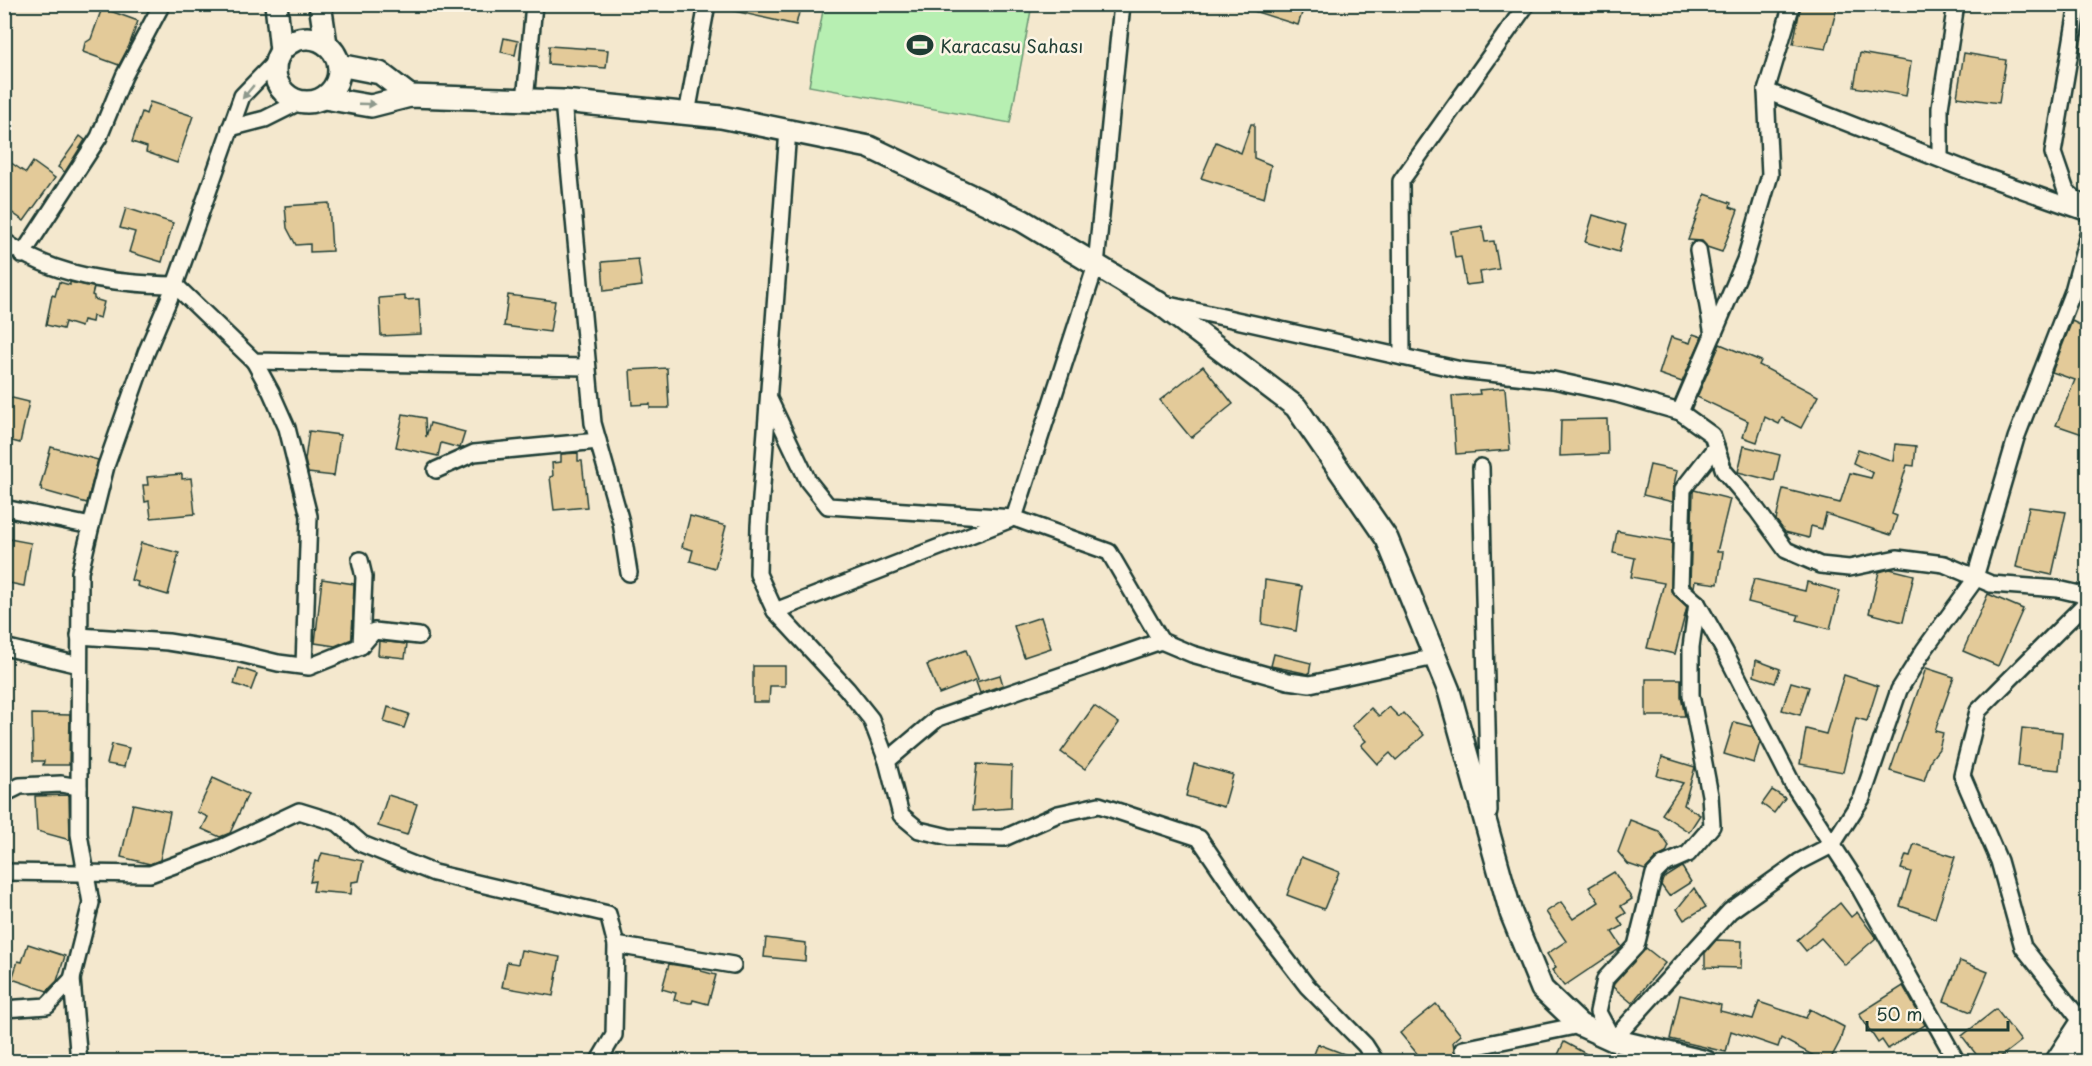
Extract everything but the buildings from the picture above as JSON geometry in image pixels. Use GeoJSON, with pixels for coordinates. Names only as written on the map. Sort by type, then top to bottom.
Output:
{"type":"FeatureCollection","features":[{"type":"Feature","properties":{"kind":"main road"},"geometry":{"type":"LineString","coordinates":[[276,4],[278,56],[275,75],[279,86],[288,96],[299,102],[312,102],[324,98],[333,90],[339,78],[339,65],[335,53],[326,44],[315,39],[302,38],[290,42],[278,56]]}},
{"type":"Feature","properties":{"kind":"main road"},"geometry":{"type":"LineString","coordinates":[[320,4],[326,44]]}},
{"type":"Feature","properties":{"kind":"main road"},"geometry":{"type":"LineString","coordinates":[[339,65],[380,73],[410,96]]}},
{"type":"Feature","properties":{"kind":"main road"},"geometry":{"type":"LineString","coordinates":[[324,98],[371,106],[410,96],[562,101],[721,117],[869,147],[1023,221],[1159,303],[1296,407],[1387,539],[1449,691],[1510,913],[1542,989],[1580,1025],[1613,1040],[1706,1062]]}},
{"type":"Feature","properties":{"kind":"main road"},"geometry":{"type":"LineString","coordinates":[[2055,1062],[2085,1017]]}},
{"type":"Feature","properties":{"kind":"street"},"geometry":{"type":"LineString","coordinates":[[22,255],[99,137],[124,76],[162,4]]}},
{"type":"Feature","properties":{"kind":"street"},"geometry":{"type":"LineString","coordinates":[[525,101],[534,4]]}},
{"type":"Feature","properties":{"kind":"street"},"geometry":{"type":"LineString","coordinates":[[687,114],[706,4]]}},
{"type":"Feature","properties":{"kind":"street"},"geometry":{"type":"LineString","coordinates":[[1014,518],[1096,265],[1122,4]]}},
{"type":"Feature","properties":{"kind":"street"},"geometry":{"type":"LineString","coordinates":[[1402,357],[1401,181],[1527,4]]}},
{"type":"Feature","properties":{"kind":"street"},"geometry":{"type":"LineString","coordinates":[[1680,412],[1745,260],[1770,175],[1766,91],[1792,4]]}},
{"type":"Feature","properties":{"kind":"street"},"geometry":{"type":"LineString","coordinates":[[1940,158],[1940,108],[1956,4]]}},
{"type":"Feature","properties":{"kind":"street"},"geometry":{"type":"LineString","coordinates":[[2078,4],[2053,153],[2066,190],[2088,211]]}},
{"type":"Feature","properties":{"kind":"street"},"geometry":{"type":"LineString","coordinates":[[79,1062],[72,979],[91,903],[79,834],[80,572],[109,456],[146,353],[176,285],[242,96],[278,56]]}},
{"type":"Feature","properties":{"kind":"street"},"geometry":{"type":"LineString","coordinates":[[1766,91],[1980,175],[2088,211]]}},
{"type":"Feature","properties":{"kind":"street"},"geometry":{"type":"LineString","coordinates":[[562,101],[593,423],[621,522],[629,573]]}},
{"type":"Feature","properties":{"kind":"street"},"geometry":{"type":"LineString","coordinates":[[230,128],[265,118],[299,102]]}},
{"type":"Feature","properties":{"kind":"street"},"geometry":{"type":"LineString","coordinates":[[788,130],[759,526],[758,574],[775,611],[871,719],[887,761],[901,815],[919,830],[949,837],[1004,838],[1058,814],[1099,806],[1199,838],[1244,904],[1307,986],[1365,1045],[1376,1062]]}},
{"type":"Feature","properties":{"kind":"street"},"geometry":{"type":"LineString","coordinates":[[1697,603],[1691,647],[1691,695],[1710,795],[1712,826],[1688,854],[1663,865],[1654,874],[1636,946],[1605,979],[1598,1012],[1613,1040],[1730,911],[1799,862],[1832,845],[1862,798],[1899,690],[1975,577],[2016,438],[2073,291],[2088,235]]}},
{"type":"Feature","properties":{"kind":"street"},"geometry":{"type":"LineString","coordinates":[[4,241],[22,255],[70,272],[98,279],[130,283],[176,285],[254,361],[287,428],[309,516],[304,666]]}},
{"type":"Feature","properties":{"kind":"street"},"geometry":{"type":"LineString","coordinates":[[1698,250],[1713,335]]}},
{"type":"Feature","properties":{"kind":"street"},"geometry":{"type":"LineString","coordinates":[[1159,303],[1461,370],[1553,380],[1617,394],[1680,412],[1712,435],[1724,471],[1757,510],[1786,550],[1820,565],[1849,567],[1897,558],[1944,564],[1991,584],[2058,589],[2088,596]]}},
{"type":"Feature","properties":{"kind":"street"},"geometry":{"type":"LineString","coordinates":[[254,361],[588,367]]}},
{"type":"Feature","properties":{"kind":"street"},"geometry":{"type":"LineString","coordinates":[[768,396],[808,481],[828,506],[1014,518],[1109,552],[1161,641],[1192,654],[1266,675],[1310,684],[1435,657]]}},
{"type":"Feature","properties":{"kind":"street"},"geometry":{"type":"LineString","coordinates":[[436,470],[474,453],[598,441]]}},
{"type":"Feature","properties":{"kind":"street"},"geometry":{"type":"LineString","coordinates":[[1716,447],[1683,489],[1680,588],[1697,603],[1736,672],[1792,783],[1887,936],[1957,1062]]}},
{"type":"Feature","properties":{"kind":"street"},"geometry":{"type":"LineString","coordinates":[[1481,467],[1489,832]]}},
{"type":"Feature","properties":{"kind":"street"},"geometry":{"type":"LineString","coordinates":[[4,508],[91,526]]}},
{"type":"Feature","properties":{"kind":"street"},"geometry":{"type":"LineString","coordinates":[[775,611],[1014,518]]}},
{"type":"Feature","properties":{"kind":"street"},"geometry":{"type":"LineString","coordinates":[[360,560],[364,578],[361,646]]}},
{"type":"Feature","properties":{"kind":"street"},"geometry":{"type":"LineString","coordinates":[[2076,1062],[2085,1017],[2023,947],[1999,861],[1962,775],[1978,711],[2088,602]]}},
{"type":"Feature","properties":{"kind":"street"},"geometry":{"type":"LineString","coordinates":[[79,636],[168,642],[309,667],[361,646],[374,631],[418,636]]}},
{"type":"Feature","properties":{"kind":"street"},"geometry":{"type":"LineString","coordinates":[[887,761],[938,718],[1161,641]]}},
{"type":"Feature","properties":{"kind":"street"},"geometry":{"type":"LineString","coordinates":[[4,647],[79,665]]}},
{"type":"Feature","properties":{"kind":"street"},"geometry":{"type":"LineString","coordinates":[[4,794],[20,786],[61,784],[79,787]]}},
{"type":"Feature","properties":{"kind":"street"},"geometry":{"type":"LineString","coordinates":[[4,872],[150,874],[223,847],[299,811],[338,824],[362,844],[434,873],[608,914],[616,945],[614,1035],[598,1062]]}},
{"type":"Feature","properties":{"kind":"street"},"geometry":{"type":"LineString","coordinates":[[616,945],[733,965]]}},
{"type":"Feature","properties":{"kind":"street"},"geometry":{"type":"LineString","coordinates":[[4,1009],[47,1006],[72,979]]}},
{"type":"Feature","properties":{"kind":"street"},"geometry":{"type":"LineString","coordinates":[[1463,1049],[1580,1025]]}},
{"type":"Feature","properties":{"kind":"green space","name":"Karacasu Sahası"},"geometry":{"type":"Polygon","coordinates":[[[824,5],[1032,5],[1010,123],[809,86],[824,5]]]}},
{"type":"Feature","properties":{"kind":"place","name":"Karacasu Sahası"},"geometry":{"type":"Point","coordinates":[920,45]}}]}
